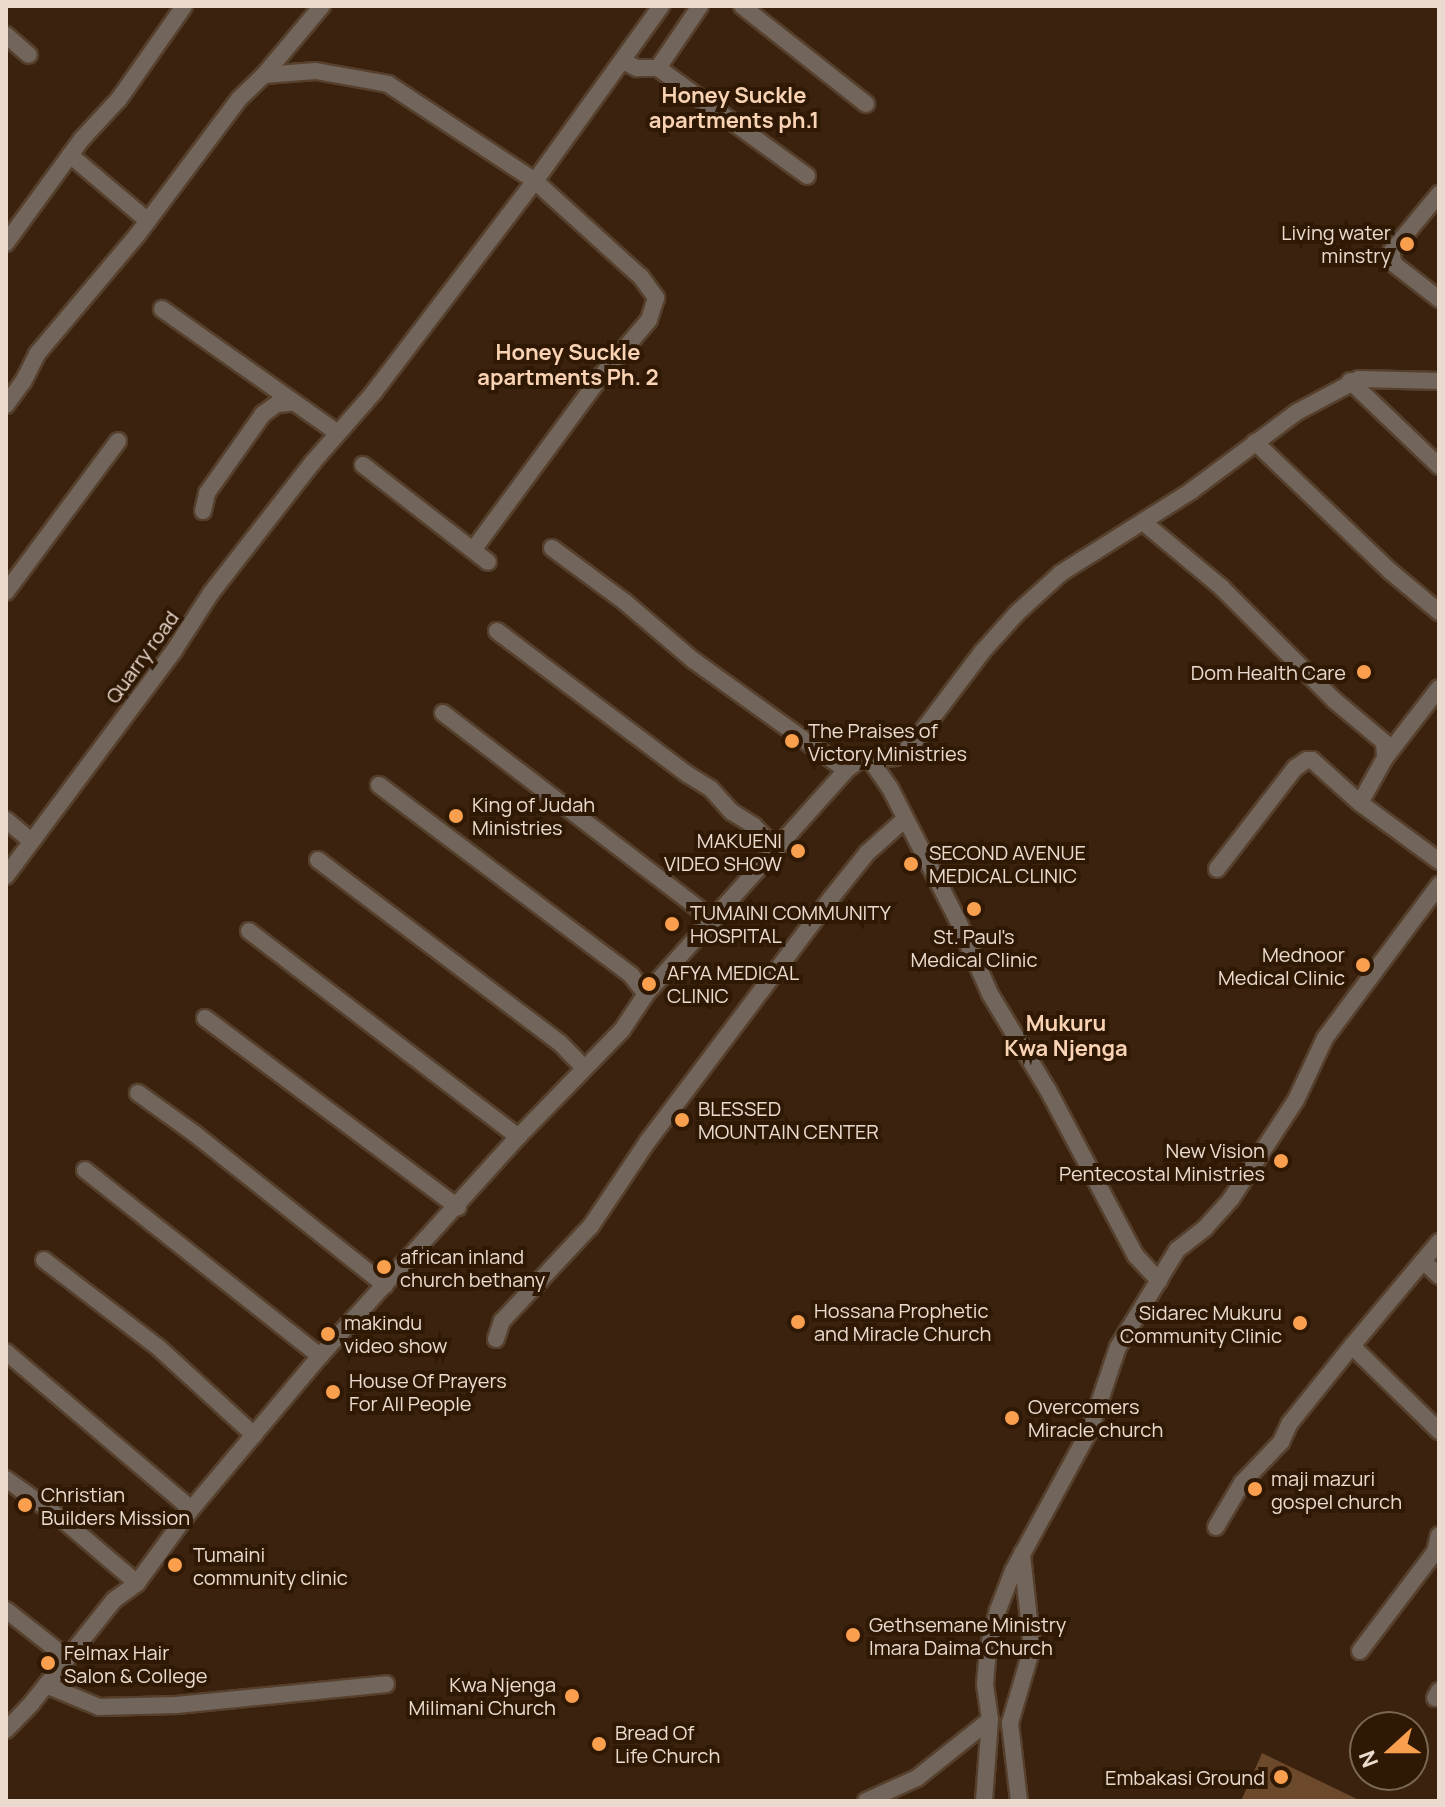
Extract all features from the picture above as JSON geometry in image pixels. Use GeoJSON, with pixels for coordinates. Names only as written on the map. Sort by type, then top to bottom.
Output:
{"type":"FeatureCollection","features":[{"type":"Feature","properties":{"kind":"street"},"geometry":{"type":"LineString","coordinates":[[6,243],[70,155],[119,99],[184,6]]}},
{"type":"Feature","properties":{"kind":"street"},"geometry":{"type":"LineString","coordinates":[[6,405],[23,382],[37,354],[148,221],[239,99],[264,75],[322,6]]}},
{"type":"Feature","properties":{"kind":"street","name":"Quarry road"},"geometry":{"type":"LineString","coordinates":[[6,876],[175,649],[211,593],[535,181],[661,6]]}},
{"type":"Feature","properties":{"kind":"street"},"geometry":{"type":"LineString","coordinates":[[658,68],[700,6]]}},
{"type":"Feature","properties":{"kind":"street"},"geometry":{"type":"LineString","coordinates":[[742,6],[866,104]]}},
{"type":"Feature","properties":{"kind":"street"},"geometry":{"type":"LineString","coordinates":[[6,35],[29,55]]}},
{"type":"Feature","properties":{"kind":"street"},"geometry":{"type":"LineString","coordinates":[[623,61],[637,68],[658,68],[807,176]]}},
{"type":"Feature","properties":{"kind":"street"},"geometry":{"type":"LineString","coordinates":[[264,75],[316,71],[388,84],[535,181],[653,290],[655,308],[473,550]]}},
{"type":"Feature","properties":{"kind":"street"},"geometry":{"type":"LineString","coordinates":[[70,155],[148,221]]}},
{"type":"Feature","properties":{"kind":"street"},"geometry":{"type":"LineString","coordinates":[[1439,194],[1391,252],[1394,264],[1439,299]]}},
{"type":"Feature","properties":{"kind":"street"},"geometry":{"type":"LineString","coordinates":[[162,309],[338,433]]}},
{"type":"Feature","properties":{"kind":"street"},"geometry":{"type":"LineString","coordinates":[[6,1730],[114,1600],[137,1583],[189,1512],[320,1356],[458,1207],[518,1137],[622,1030],[646,994],[846,770],[869,758],[895,757],[911,746],[982,652],[1017,613],[1061,573],[1143,522],[1255,442],[1350,381],[1439,381]]}},
{"type":"Feature","properties":{"kind":"street"},"geometry":{"type":"LineString","coordinates":[[1350,381],[1439,466]]}},
{"type":"Feature","properties":{"kind":"street"},"geometry":{"type":"LineString","coordinates":[[203,511],[207,493],[263,414],[277,404],[293,403]]}},
{"type":"Feature","properties":{"kind":"street"},"geometry":{"type":"LineString","coordinates":[[6,592],[118,441]]}},
{"type":"Feature","properties":{"kind":"street"},"geometry":{"type":"LineString","coordinates":[[1255,442],[1390,571],[1439,612]]}},
{"type":"Feature","properties":{"kind":"street"},"geometry":{"type":"LineString","coordinates":[[363,465],[488,562]]}},
{"type":"Feature","properties":{"kind":"street"},"geometry":{"type":"LineString","coordinates":[[1143,522],[1221,587],[1334,700],[1384,742],[1385,758]]}},
{"type":"Feature","properties":{"kind":"street"},"geometry":{"type":"LineString","coordinates":[[552,548],[625,602],[693,660],[846,770]]}},
{"type":"Feature","properties":{"kind":"street"},"geometry":{"type":"LineString","coordinates":[[497,631],[675,766],[711,789],[732,812],[754,826],[777,850]]}},
{"type":"Feature","properties":{"kind":"street"},"geometry":{"type":"LineString","coordinates":[[1360,803],[1385,758],[1439,688]]}},
{"type":"Feature","properties":{"kind":"street"},"geometry":{"type":"LineString","coordinates":[[443,713],[714,920]]}},
{"type":"Feature","properties":{"kind":"street"},"geometry":{"type":"LineString","coordinates":[[869,758],[958,921],[990,994],[1048,1090],[1136,1256],[1159,1281]]}},
{"type":"Feature","properties":{"kind":"street"},"geometry":{"type":"LineString","coordinates":[[1217,869],[1295,768],[1307,760],[1312,760],[1360,803],[1439,861]]}},
{"type":"Feature","properties":{"kind":"street"},"geometry":{"type":"LineString","coordinates":[[379,785],[631,975],[646,994]]}},
{"type":"Feature","properties":{"kind":"street"},"geometry":{"type":"LineString","coordinates":[[496,1339],[502,1321],[591,1226],[648,1141],[831,898],[867,853],[905,819]]}},
{"type":"Feature","properties":{"kind":"street"},"geometry":{"type":"LineString","coordinates":[[6,820],[31,841]]}},
{"type":"Feature","properties":{"kind":"street"},"geometry":{"type":"LineString","coordinates":[[318,860],[560,1043],[584,1068]]}},
{"type":"Feature","properties":{"kind":"street"},"geometry":{"type":"LineString","coordinates":[[984,1801],[990,1720],[985,1684],[988,1650],[998,1610],[1022,1554],[1090,1430],[1118,1347],[1177,1250],[1205,1228],[1231,1199],[1296,1100],[1325,1038],[1356,992],[1439,885]]}},
{"type":"Feature","properties":{"kind":"street"},"geometry":{"type":"LineString","coordinates":[[249,931],[518,1137]]}},
{"type":"Feature","properties":{"kind":"street"},"geometry":{"type":"LineString","coordinates":[[205,1018],[458,1207]]}},
{"type":"Feature","properties":{"kind":"street"},"geometry":{"type":"LineString","coordinates":[[138,1093],[195,1134],[385,1285]]}},
{"type":"Feature","properties":{"kind":"street"},"geometry":{"type":"LineString","coordinates":[[85,1170],[320,1356]]}},
{"type":"Feature","properties":{"kind":"street"},"geometry":{"type":"LineString","coordinates":[[1216,1527],[1242,1483],[1281,1442],[1290,1423],[1439,1242]]}},
{"type":"Feature","properties":{"kind":"street"},"geometry":{"type":"LineString","coordinates":[[44,1260],[159,1348],[254,1435]]}},
{"type":"Feature","properties":{"kind":"street"},"geometry":{"type":"LineString","coordinates":[[1423,1261],[1439,1276]]}},
{"type":"Feature","properties":{"kind":"street"},"geometry":{"type":"LineString","coordinates":[[1352,1346],[1439,1431]]}},
{"type":"Feature","properties":{"kind":"street"},"geometry":{"type":"LineString","coordinates":[[6,1352],[184,1503],[189,1512]]}},
{"type":"Feature","properties":{"kind":"street"},"geometry":{"type":"LineString","coordinates":[[6,1479],[63,1520],[137,1583]]}},
{"type":"Feature","properties":{"kind":"street"},"geometry":{"type":"LineString","coordinates":[[1360,1651],[1435,1552],[1439,1535]]}},
{"type":"Feature","properties":{"kind":"street"},"geometry":{"type":"LineString","coordinates":[[1019,1801],[1010,1723],[1032,1648],[1022,1554]]}},
{"type":"Feature","properties":{"kind":"street"},"geometry":{"type":"LineString","coordinates":[[6,1610],[67,1658]]}},
{"type":"Feature","properties":{"kind":"street"},"geometry":{"type":"LineString","coordinates":[[46,1685],[99,1707],[177,1705],[386,1684]]}},
{"type":"Feature","properties":{"kind":"street"},"geometry":{"type":"LineString","coordinates":[[866,1801],[917,1778],[990,1720]]}},
{"type":"Feature","properties":{"kind":"shaded area","name":"Embakasi Ground"},"geometry":{"type":"Polygon","coordinates":[[[1262,1753],[1361,1801],[1241,1801],[1262,1753]]]}},
{"type":"Feature","properties":{"kind":"place","name":"Living water minstry"},"geometry":{"type":"Point","coordinates":[1407,244]}},
{"type":"Feature","properties":{"kind":"place","name":"Dom Health Care"},"geometry":{"type":"Point","coordinates":[1364,672]}},
{"type":"Feature","properties":{"kind":"place","name":"The Praises of Victory Ministries"},"geometry":{"type":"Point","coordinates":[792,741]}},
{"type":"Feature","properties":{"kind":"place","name":"King of Judah Ministries"},"geometry":{"type":"Point","coordinates":[456,816]}},
{"type":"Feature","properties":{"kind":"place","name":"MAKUENI VIDEO SHOW"},"geometry":{"type":"Point","coordinates":[798,851]}},
{"type":"Feature","properties":{"kind":"place","name":"SECOND AVENUE MEDICAL CLINIC"},"geometry":{"type":"Point","coordinates":[911,864]}},
{"type":"Feature","properties":{"kind":"place","name":"St. Paul's Medical Clinic"},"geometry":{"type":"Point","coordinates":[974,909]}},
{"type":"Feature","properties":{"kind":"place","name":"TUMAINI COMMUNITY HOSPITAL"},"geometry":{"type":"Point","coordinates":[672,924]}},
{"type":"Feature","properties":{"kind":"place","name":"Mednoor Medical Clinic"},"geometry":{"type":"Point","coordinates":[1363,965]}},
{"type":"Feature","properties":{"kind":"place","name":"AFYA MEDICAL CLINIC"},"geometry":{"type":"Point","coordinates":[649,984]}},
{"type":"Feature","properties":{"kind":"place","name":"BLESSED MOUNTAIN CENTER"},"geometry":{"type":"Point","coordinates":[682,1120]}},
{"type":"Feature","properties":{"kind":"place","name":"New Vision Pentecostal Ministries"},"geometry":{"type":"Point","coordinates":[1281,1161]}},
{"type":"Feature","properties":{"kind":"place","name":"african inland church bethany"},"geometry":{"type":"Point","coordinates":[384,1267]}},
{"type":"Feature","properties":{"kind":"place","name":"Hossana Prophetic and Miracle Church"},"geometry":{"type":"Point","coordinates":[798,1322]}},
{"type":"Feature","properties":{"kind":"place","name":"Sidarec Mukuru Community Clinic"},"geometry":{"type":"Point","coordinates":[1300,1323]}},
{"type":"Feature","properties":{"kind":"place","name":"makindu video show"},"geometry":{"type":"Point","coordinates":[328,1334]}},
{"type":"Feature","properties":{"kind":"place","name":"House Of Prayers For All People"},"geometry":{"type":"Point","coordinates":[333,1392]}},
{"type":"Feature","properties":{"kind":"place","name":"Overcomers Miracle church"},"geometry":{"type":"Point","coordinates":[1012,1418]}},
{"type":"Feature","properties":{"kind":"place","name":"maji mazuri gospel church"},"geometry":{"type":"Point","coordinates":[1255,1489]}},
{"type":"Feature","properties":{"kind":"place","name":"Christian Builders Mission"},"geometry":{"type":"Point","coordinates":[25,1505]}},
{"type":"Feature","properties":{"kind":"place","name":"Tumaini community clinic"},"geometry":{"type":"Point","coordinates":[175,1565]}},
{"type":"Feature","properties":{"kind":"place","name":"Gethsemane Ministry Imara Daima Church"},"geometry":{"type":"Point","coordinates":[853,1635]}},
{"type":"Feature","properties":{"kind":"place","name":"Felmax Hair Salon & College"},"geometry":{"type":"Point","coordinates":[48,1663]}},
{"type":"Feature","properties":{"kind":"place","name":"Kwa Njenga Milimani Church"},"geometry":{"type":"Point","coordinates":[572,1696]}},
{"type":"Feature","properties":{"kind":"place","name":"Bread Of Life Church"},"geometry":{"type":"Point","coordinates":[599,1744]}},
{"type":"Feature","properties":{"kind":"place","name":"Embakasi Ground"},"geometry":{"type":"Point","coordinates":[1281,1777]}},
{"type":"Feature","properties":{"kind":"district","name":"Honey Suckle apartments ph.1"},"geometry":{"type":"Point","coordinates":[734,108]}},
{"type":"Feature","properties":{"kind":"district","name":"Honey Suckle apartments Ph. 2"},"geometry":{"type":"Point","coordinates":[568,364]}},
{"type":"Feature","properties":{"kind":"district","name":"Mukuru Kwa Njenga"},"geometry":{"type":"Point","coordinates":[1066,1036]}}]}
